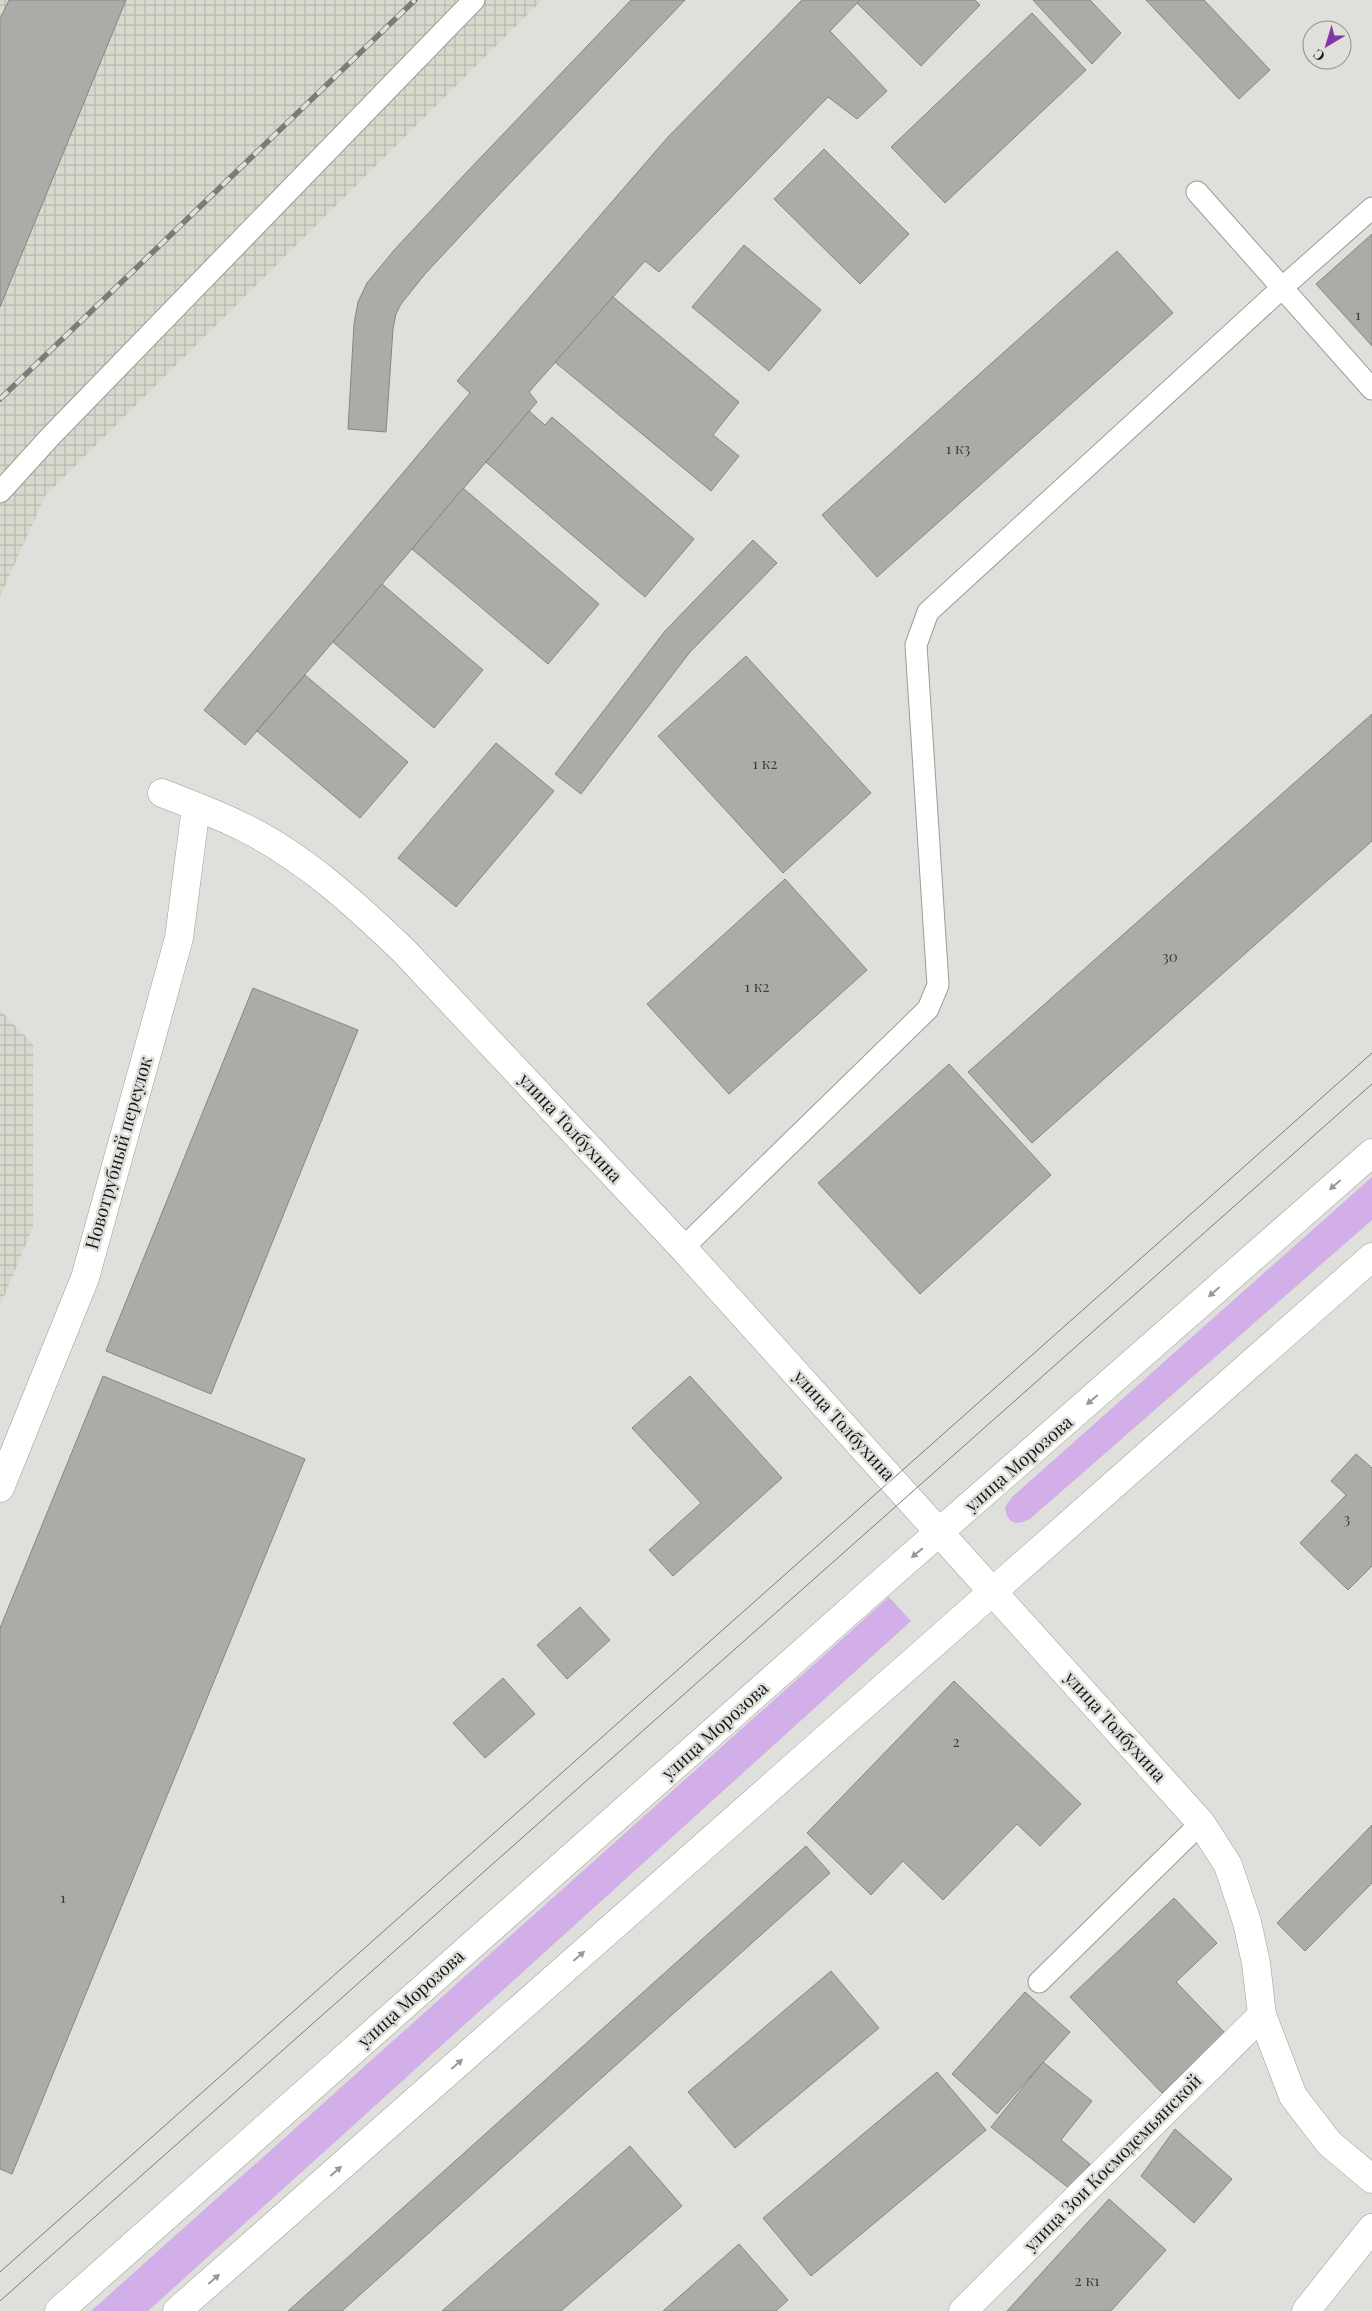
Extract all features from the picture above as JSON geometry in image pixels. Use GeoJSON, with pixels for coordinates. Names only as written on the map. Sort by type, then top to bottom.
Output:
{"type":"FeatureCollection","features":[{"type":"Feature","properties":{"kind":"main road","name":"улица Толбухина"},"geometry":{"type":"LineString","coordinates":[[162,793],[247,829],[307,866],[357,906],[404,951],[683,1248],[941,1532],[1201,1823],[1228,1865],[1247,1922],[1256,1963],[1262,2015],[1293,2096],[1329,2143],[1372,2179]]}},
{"type":"Feature","properties":{"kind":"main road","name":"Новотрубный переулок"},"geometry":{"type":"LineString","coordinates":[[0,1488],[85,1278],[179,938],[196,807]]}},
{"type":"Feature","properties":{"kind":"main road","name":"улица Морозова"},"geometry":{"type":"LineString","coordinates":[[59,2311],[1372,1153]]}},
{"type":"Feature","properties":{"kind":"main road"},"geometry":{"type":"LineString","coordinates":[[177,2311],[1372,1257]]}},
{"type":"Feature","properties":{"kind":"main road","name":"улица Зои Космодемьянской"},"geometry":{"type":"LineString","coordinates":[[963,2311],[1262,2015]]}},
{"type":"Feature","properties":{"kind":"main road"},"geometry":{"type":"LineString","coordinates":[[1306,2311],[1372,2228]]}},
{"type":"Feature","properties":{"kind":"lane"},"geometry":{"type":"LineString","coordinates":[[0,492],[50,437],[474,0]]}},
{"type":"Feature","properties":{"kind":"lane"},"geometry":{"type":"LineString","coordinates":[[1197,192],[1372,389]]}},
{"type":"Feature","properties":{"kind":"lane"},"geometry":{"type":"LineString","coordinates":[[683,1248],[928,1009],[938,985],[916,644],[928,612],[1372,208]]}},
{"type":"Feature","properties":{"kind":"lane"},"geometry":{"type":"LineString","coordinates":[[1039,1982],[1201,1823]]}},
{"type":"Feature","properties":{"kind":"shaded area"},"geometry":{"type":"Polygon","coordinates":[[[0,0],[542,0],[45,496],[0,597],[0,0]]]}},
{"type":"Feature","properties":{"kind":"shaded area"},"geometry":{"type":"Polygon","coordinates":[[[0,1010],[33,1044],[33,1227],[0,1306],[0,1010]]]}},
{"type":"Feature","properties":{"kind":"shaded area"},"geometry":{"type":"Polygon","coordinates":[[[1372,1177],[1372,1220],[1030,1519],[1016,1523],[1010,1520],[1005,1507],[1012,1497],[1372,1177]]]}},
{"type":"Feature","properties":{"kind":"shaded area"},"geometry":{"type":"Polygon","coordinates":[[[889,1597],[911,1621],[148,2311],[91,2311],[889,1597]]]}},
{"type":"Feature","properties":{"kind":"building"},"geometry":{"type":"Polygon","coordinates":[[[9,0],[126,0],[0,307],[0,19],[9,0]]]}},
{"type":"Feature","properties":{"kind":"building"},"geometry":{"type":"Polygon","coordinates":[[[631,0],[685,0],[493,201],[425,274],[401,304],[396,314],[393,329],[386,432],[348,429],[354,324],[358,302],[367,283],[395,249],[631,0]]]}},
{"type":"Feature","properties":{"kind":"building"},"geometry":{"type":"Polygon","coordinates":[[[802,0],[860,0],[830,31],[887,91],[857,119],[828,97],[659,272],[645,261],[529,392],[537,402],[245,745],[204,710],[470,393],[457,381],[668,137],[802,0]]]}},
{"type":"Feature","properties":{"kind":"building"},"geometry":{"type":"Polygon","coordinates":[[[860,0],[975,0],[980,5],[921,66],[857,3],[860,0]]]}},
{"type":"Feature","properties":{"kind":"building"},"geometry":{"type":"Polygon","coordinates":[[[1033,0],[1090,0],[1121,33],[1092,64],[1033,0]]]}},
{"type":"Feature","properties":{"kind":"building"},"geometry":{"type":"Polygon","coordinates":[[[1146,0],[1204,0],[1270,70],[1239,99],[1146,0]]]}},
{"type":"Feature","properties":{"kind":"building"},"geometry":{"type":"Polygon","coordinates":[[[1032,13],[1086,70],[945,203],[891,147],[1032,13]]]}},
{"type":"Feature","properties":{"kind":"building"},"geometry":{"type":"Polygon","coordinates":[[[824,149],[909,234],[860,284],[774,199],[824,149]]]}},
{"type":"Feature","properties":{"kind":"building"},"geometry":{"type":"Polygon","coordinates":[[[1372,234],[1372,346],[1316,284],[1372,234]]]}},
{"type":"Feature","properties":{"kind":"building"},"geometry":{"type":"Polygon","coordinates":[[[744,245],[821,310],[769,371],[692,307],[744,245]]]}},
{"type":"Feature","properties":{"kind":"building"},"geometry":{"type":"Polygon","coordinates":[[[1117,251],[1173,313],[877,577],[822,515],[1117,251]]]}},
{"type":"Feature","properties":{"kind":"building"},"geometry":{"type":"Polygon","coordinates":[[[613,297],[739,402],[713,435],[739,456],[711,491],[555,362],[613,297]]]}},
{"type":"Feature","properties":{"kind":"building"},"geometry":{"type":"Polygon","coordinates":[[[529,411],[545,425],[552,417],[694,539],[645,597],[486,462],[529,411]]]}},
{"type":"Feature","properties":{"kind":"building"},"geometry":{"type":"Polygon","coordinates":[[[463,488],[599,604],[548,664],[412,549],[463,488]]]}},
{"type":"Feature","properties":{"kind":"building"},"geometry":{"type":"Polygon","coordinates":[[[753,540],[777,563],[690,652],[581,794],[555,774],[665,631],[753,540]]]}},
{"type":"Feature","properties":{"kind":"building"},"geometry":{"type":"Polygon","coordinates":[[[382,584],[483,670],[434,728],[333,642],[382,584]]]}},
{"type":"Feature","properties":{"kind":"building"},"geometry":{"type":"Polygon","coordinates":[[[746,656],[871,793],[783,873],[658,736],[746,656]]]}},
{"type":"Feature","properties":{"kind":"building"},"geometry":{"type":"Polygon","coordinates":[[[305,675],[408,762],[360,818],[257,731],[305,675]]]}},
{"type":"Feature","properties":{"kind":"building"},"geometry":{"type":"Polygon","coordinates":[[[1372,714],[1372,841],[1032,1143],[968,1072],[1372,714]]]}},
{"type":"Feature","properties":{"kind":"building"},"geometry":{"type":"Polygon","coordinates":[[[496,743],[554,791],[456,907],[398,858],[496,743]]]}},
{"type":"Feature","properties":{"kind":"building"},"geometry":{"type":"Polygon","coordinates":[[[785,879],[867,970],[729,1094],[647,1004],[785,879]]]}},
{"type":"Feature","properties":{"kind":"building"},"geometry":{"type":"Polygon","coordinates":[[[253,988],[358,1030],[211,1394],[106,1351],[253,988]]]}},
{"type":"Feature","properties":{"kind":"building"},"geometry":{"type":"Polygon","coordinates":[[[949,1064],[1051,1175],[920,1294],[818,1183],[949,1064]]]}},
{"type":"Feature","properties":{"kind":"building"},"geometry":{"type":"Polygon","coordinates":[[[103,1376],[305,1459],[12,2174],[0,2169],[0,1628],[103,1376]]]}},
{"type":"Feature","properties":{"kind":"building"},"geometry":{"type":"Polygon","coordinates":[[[690,1376],[782,1478],[673,1576],[649,1550],[701,1503],[632,1428],[690,1376]]]}},
{"type":"Feature","properties":{"kind":"building"},"geometry":{"type":"Polygon","coordinates":[[[1356,1454],[1372,1468],[1372,1566],[1348,1590],[1300,1543],[1346,1495],[1331,1481],[1356,1454]]]}},
{"type":"Feature","properties":{"kind":"building"},"geometry":{"type":"Polygon","coordinates":[[[580,1607],[610,1640],[567,1679],[537,1645],[580,1607]]]}},
{"type":"Feature","properties":{"kind":"building"},"geometry":{"type":"Polygon","coordinates":[[[503,1678],[535,1714],[485,1758],[453,1723],[503,1678]]]}},
{"type":"Feature","properties":{"kind":"building"},"geometry":{"type":"Polygon","coordinates":[[[954,1681],[1081,1804],[1040,1846],[1017,1824],[943,1900],[903,1861],[871,1895],[807,1833],[954,1681]]]}},
{"type":"Feature","properties":{"kind":"building"},"geometry":{"type":"Polygon","coordinates":[[[1372,1825],[1372,1883],[1305,1951],[1277,1923],[1372,1825]]]}},
{"type":"Feature","properties":{"kind":"building"},"geometry":{"type":"Polygon","coordinates":[[[806,1846],[830,1873],[342,2311],[288,2311],[806,1846]]]}},
{"type":"Feature","properties":{"kind":"building"},"geometry":{"type":"Polygon","coordinates":[[[1174,1898],[1217,1943],[1176,1982],[1225,2033],[1162,2093],[1070,1997],[1174,1898]]]}},
{"type":"Feature","properties":{"kind":"building"},"geometry":{"type":"Polygon","coordinates":[[[831,1971],[879,2028],[735,2148],[688,2092],[831,1971]]]}},
{"type":"Feature","properties":{"kind":"building"},"geometry":{"type":"Polygon","coordinates":[[[1025,1992],[1070,2032],[997,2114],[952,2074],[1025,1992]]]}},
{"type":"Feature","properties":{"kind":"building"},"geometry":{"type":"Polygon","coordinates":[[[1043,2062],[1092,2101],[1061,2140],[1090,2164],[1070,2189],[991,2127],[1043,2062]]]}},
{"type":"Feature","properties":{"kind":"building"},"geometry":{"type":"Polygon","coordinates":[[[937,2072],[986,2130],[811,2276],[763,2218],[937,2072]]]}},
{"type":"Feature","properties":{"kind":"building"},"geometry":{"type":"Polygon","coordinates":[[[1175,2129],[1232,2179],[1194,2223],[1141,2176],[1175,2129]]]}},
{"type":"Feature","properties":{"kind":"building"},"geometry":{"type":"Polygon","coordinates":[[[630,2146],[682,2206],[561,2311],[442,2311],[630,2146]]]}},
{"type":"Feature","properties":{"kind":"building"},"geometry":{"type":"Polygon","coordinates":[[[1109,2199],[1166,2250],[1111,2311],[1007,2311],[1109,2199]]]}},
{"type":"Feature","properties":{"kind":"building"},"geometry":{"type":"Polygon","coordinates":[[[739,2244],[788,2300],[776,2311],[663,2311],[739,2244]]]}},
{"type":"Feature","properties":{"kind":"tram line"},"geometry":{"type":"LineString","coordinates":[[0,2272],[1372,1053]]}},
{"type":"Feature","properties":{"kind":"tram line"},"geometry":{"type":"LineString","coordinates":[[0,2301],[1372,1084]]}},
{"type":"Feature","properties":{"kind":"railway"},"geometry":{"type":"LineString","coordinates":[[0,399],[415,0]]}}]}
